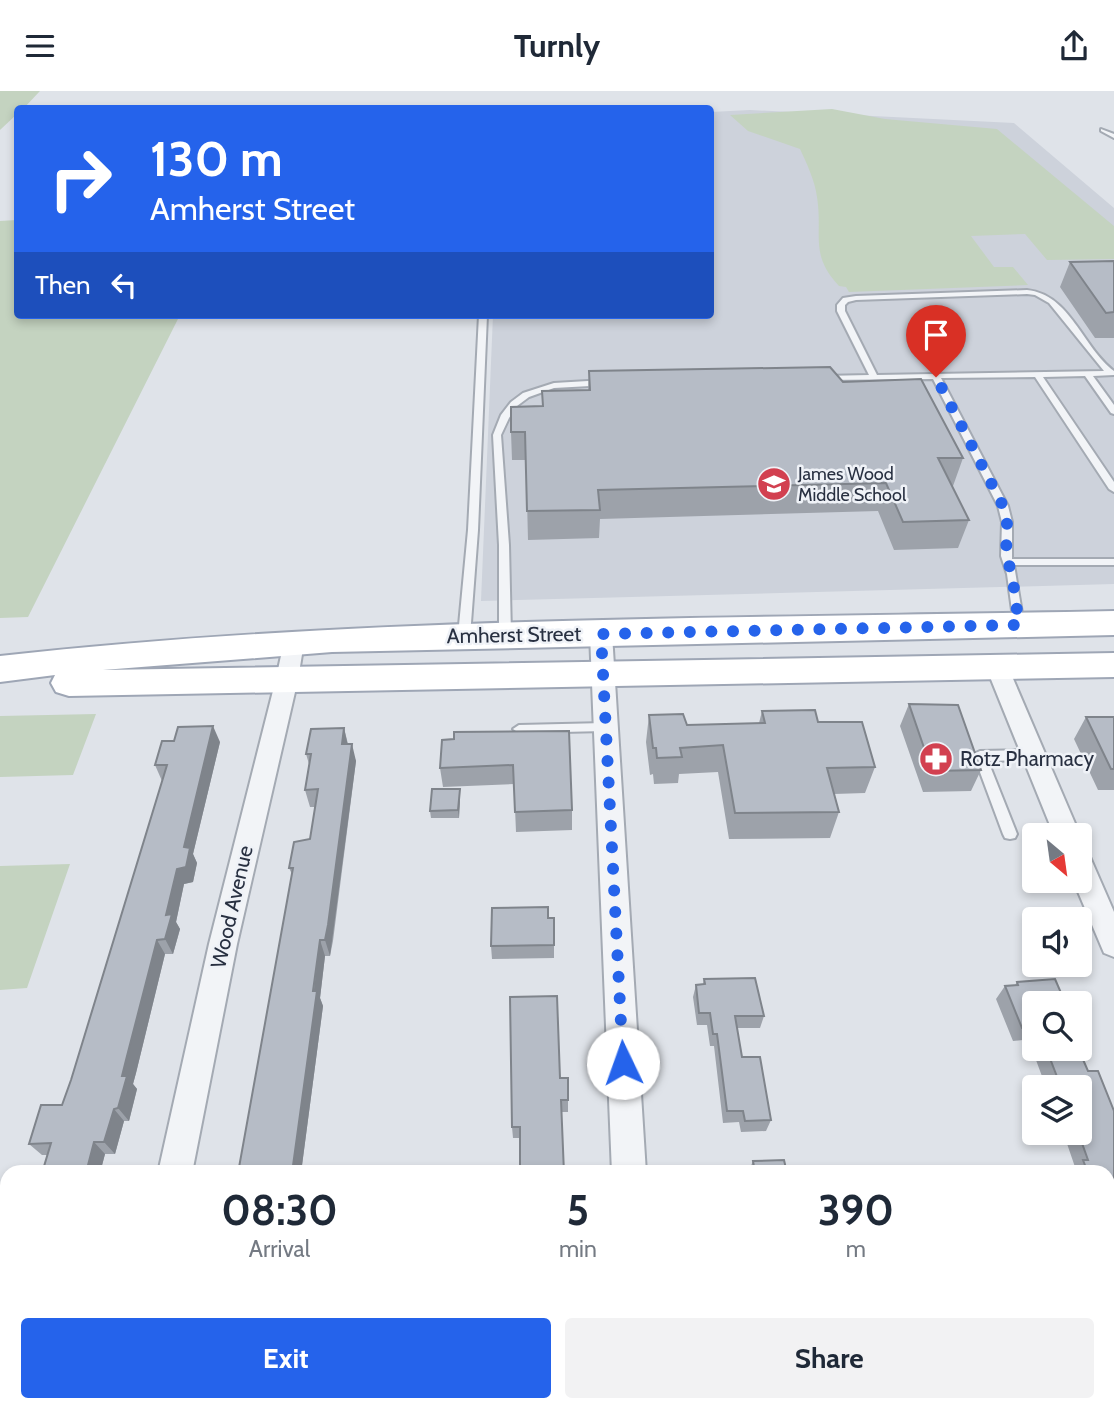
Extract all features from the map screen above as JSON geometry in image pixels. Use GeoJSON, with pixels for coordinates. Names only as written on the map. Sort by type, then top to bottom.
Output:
{"type":"FeatureCollection","features":[{"type":"Feature","properties":{"kind":"main road","name":"Amherst Street"},"geometry":{"type":"LineString","coordinates":[[0,669],[123,655],[293,642],[1107,623]]}},
{"type":"Feature","properties":{"kind":"main road"},"geometry":{"type":"LineString","coordinates":[[997,667],[986,650],[991,644],[1042,638],[1107,623]]}},
{"type":"Feature","properties":{"kind":"main road"},"geometry":{"type":"LineString","coordinates":[[414,678],[485,664],[498,654],[505,635]]}},
{"type":"Feature","properties":{"kind":"main road","name":"Amherst Street"},"geometry":{"type":"LineString","coordinates":[[0,683],[1114,665]]}},
{"type":"Feature","properties":{"kind":"street"},"geometry":{"type":"LineString","coordinates":[[601,634],[629,1165]]}},
{"type":"Feature","properties":{"kind":"street","name":"Wood Avenue"},"geometry":{"type":"LineString","coordinates":[[177,1165],[223,944],[287,679],[293,642]]}},
{"type":"Feature","properties":{"kind":"street"},"geometry":{"type":"LineString","coordinates":[[997,667],[1062,823]]}},
{"type":"Feature","properties":{"kind":"street"},"geometry":{"type":"LineString","coordinates":[[1092,893],[1114,944]]}},
{"type":"Feature","properties":{"kind":"lane"},"geometry":{"type":"LineString","coordinates":[[1103,130],[1113,136]]}},
{"type":"Feature","properties":{"kind":"lane"},"geometry":{"type":"LineString","coordinates":[[875,377],[841,311],[841,305],[846,300],[1027,292],[1037,293],[1052,301],[1112,373]]}},
{"type":"Feature","properties":{"kind":"lane"},"geometry":{"type":"LineString","coordinates":[[464,636],[473,530],[482,319]]}},
{"type":"Feature","properties":{"kind":"lane"},"geometry":{"type":"LineString","coordinates":[[808,378],[1112,373]]}},
{"type":"Feature","properties":{"kind":"lane"},"geometry":{"type":"LineString","coordinates":[[1088,374],[1114,411]]}},
{"type":"Feature","properties":{"kind":"lane"},"geometry":{"type":"LineString","coordinates":[[1038,375],[1114,489]]}},
{"type":"Feature","properties":{"kind":"lane"},"geometry":{"type":"LineString","coordinates":[[936,377],[1003,506],[1007,522],[1008,562],[1019,625]]}},
{"type":"Feature","properties":{"kind":"lane"},"geometry":{"type":"LineString","coordinates":[[505,635],[504,545],[497,435],[501,421],[520,398],[539,389],[562,384],[614,383]]}},
{"type":"Feature","properties":{"kind":"lane"},"geometry":{"type":"LineString","coordinates":[[1008,562],[1114,562]]}},
{"type":"Feature","properties":{"kind":"lane"},"geometry":{"type":"LineString","coordinates":[[519,729],[605,727]]}},
{"type":"Feature","properties":{"kind":"lane"},"geometry":{"type":"LineString","coordinates":[[1010,834],[980,755],[1034,755]]}},
{"type":"Feature","properties":{"kind":"shaded area"},"geometry":{"type":"Polygon","coordinates":[[[750,110],[1014,123],[1114,208],[1114,584],[481,601],[493,319],[714,319],[714,112],[750,110]]]}},
{"type":"Feature","properties":{"kind":"green space"},"geometry":{"type":"Polygon","coordinates":[[[0,91],[40,91],[27,105],[14,105],[14,117],[0,130],[0,91]]]}},
{"type":"Feature","properties":{"kind":"green space"},"geometry":{"type":"Polygon","coordinates":[[[832,109],[885,119],[997,129],[1114,226],[1114,259],[1047,260],[1025,234],[971,236],[994,267],[1013,267],[1028,285],[849,292],[846,287],[839,286],[830,275],[820,254],[816,191],[800,149],[748,131],[730,115],[832,109]]]}},
{"type":"Feature","properties":{"kind":"green space"},"geometry":{"type":"Polygon","coordinates":[[[14,220],[14,319],[178,319],[28,617],[0,618],[0,221],[14,220]]]}},
{"type":"Feature","properties":{"kind":"green space"},"geometry":{"type":"Polygon","coordinates":[[[96,714],[73,775],[0,777],[0,716],[96,714]]]}},
{"type":"Feature","properties":{"kind":"green space"},"geometry":{"type":"Polygon","coordinates":[[[70,864],[27,988],[0,990],[0,866],[70,864]]]}},
{"type":"Feature","properties":{"kind":"building"},"geometry":{"type":"Polygon","coordinates":[[[1114,261],[1114,312],[1106,313],[1070,262],[1114,261]]]}},
{"type":"Feature","properties":{"kind":"building"},"geometry":{"type":"Polygon","coordinates":[[[830,367],[843,382],[921,379],[963,458],[938,458],[969,520],[903,522],[886,483],[598,490],[600,510],[527,511],[525,432],[511,432],[511,407],[543,406],[542,391],[590,390],[589,371],[830,367]]]}},
{"type":"Feature","properties":{"kind":"building"},"geometry":{"type":"Polygon","coordinates":[[[909,704],[958,705],[981,770],[932,771],[909,704]]]}},
{"type":"Feature","properties":{"kind":"building"},"geometry":{"type":"Polygon","coordinates":[[[815,710],[818,722],[862,722],[875,767],[827,768],[839,812],[735,813],[723,745],[680,748],[682,757],[657,758],[656,748],[653,748],[649,715],[683,714],[687,725],[765,723],[762,711],[815,710]]]}},
{"type":"Feature","properties":{"kind":"building"},"geometry":{"type":"Polygon","coordinates":[[[1086,717],[1114,717],[1114,769],[1111,769],[1086,717]]]}},
{"type":"Feature","properties":{"kind":"building"},"geometry":{"type":"Polygon","coordinates":[[[213,726],[184,847],[190,848],[186,867],[177,869],[166,915],[172,914],[165,939],[157,940],[122,1076],[127,1076],[118,1108],[114,1109],[104,1142],[94,1142],[88,1165],[44,1165],[51,1143],[29,1144],[41,1105],[62,1105],[71,1080],[167,765],[155,765],[162,741],[174,741],[178,727],[213,726]]]}},
{"type":"Feature","properties":{"kind":"building"},"geometry":{"type":"Polygon","coordinates":[[[344,728],[342,744],[352,744],[328,925],[325,940],[320,940],[313,991],[317,991],[293,1165],[239,1165],[293,868],[289,868],[294,842],[310,839],[318,789],[305,790],[311,754],[306,754],[311,729],[344,728]]]}},
{"type":"Feature","properties":{"kind":"building"},"geometry":{"type":"Polygon","coordinates":[[[569,731],[572,810],[515,812],[513,765],[440,768],[442,740],[454,739],[454,732],[569,731]]]}},
{"type":"Feature","properties":{"kind":"building"},"geometry":{"type":"Polygon","coordinates":[[[432,789],[460,789],[458,810],[430,811],[432,789]]]}},
{"type":"Feature","properties":{"kind":"building"},"geometry":{"type":"Polygon","coordinates":[[[548,907],[548,918],[554,918],[554,945],[491,946],[492,908],[548,907]]]}},
{"type":"Feature","properties":{"kind":"building"},"geometry":{"type":"Polygon","coordinates":[[[755,978],[764,1016],[735,1016],[742,1057],[760,1057],[771,1120],[745,1121],[743,1111],[727,1111],[717,1034],[713,1034],[710,1013],[699,1013],[696,985],[705,984],[704,979],[755,978]]]}},
{"type":"Feature","properties":{"kind":"building"},"geometry":{"type":"Polygon","coordinates":[[[1055,979],[1060,991],[1022,991],[1022,1028],[1005,986],[1018,985],[1017,982],[1055,979]]]}},
{"type":"Feature","properties":{"kind":"building"},"geometry":{"type":"Polygon","coordinates":[[[557,996],[560,1078],[568,1078],[568,1100],[561,1100],[564,1165],[520,1165],[520,1127],[512,1127],[510,997],[557,996]]]}},
{"type":"Feature","properties":{"kind":"building"},"geometry":{"type":"Polygon","coordinates":[[[1051,1061],[1084,1061],[1088,1071],[1098,1071],[1114,1111],[1114,1165],[1085,1165],[1083,1160],[1088,1160],[1083,1145],[1092,1145],[1092,1075],[1056,1075],[1051,1061]]]}},
{"type":"Feature","properties":{"kind":"building"},"geometry":{"type":"Polygon","coordinates":[[[784,1160],[785,1165],[754,1165],[753,1161],[784,1160]]]}},
{"type":"Feature","properties":{"kind":"place","name":"James Wood Middle School"},"geometry":{"type":"Point","coordinates":[774,484]}},
{"type":"Feature","properties":{"kind":"place","name":"Rotz Pharmacy"},"geometry":{"type":"Point","coordinates":[936,759]}},
{"type":"Feature","properties":{"kind":"route"},"geometry":{"type":"LineString","coordinates":[[623,1063],[601,634],[1019,625],[1012,574],[1006,556],[1007,522],[1003,506],[936,377]]}}]}
